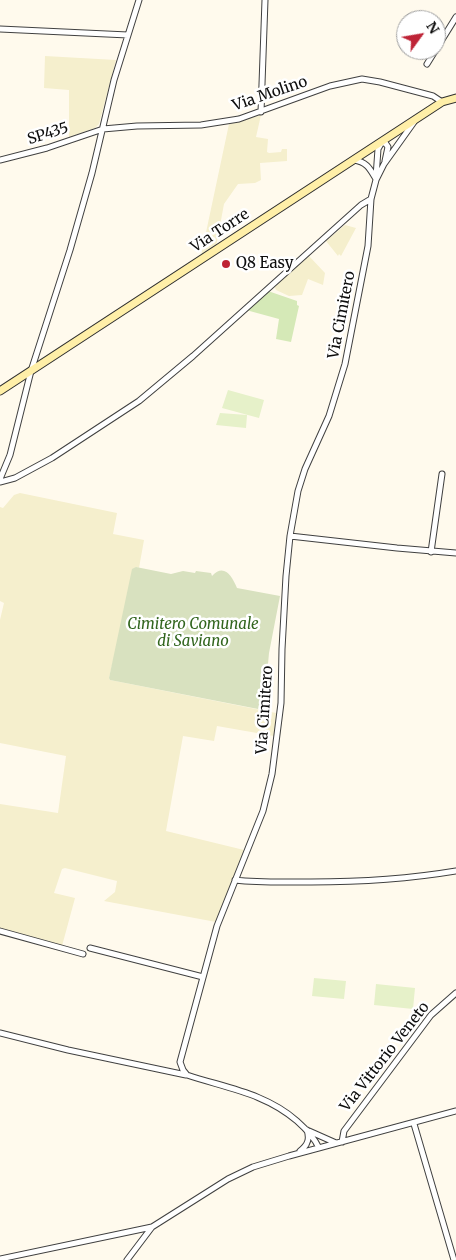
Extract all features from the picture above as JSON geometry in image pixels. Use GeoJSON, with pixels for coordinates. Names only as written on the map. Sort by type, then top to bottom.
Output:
{"type":"FeatureCollection","features":[{"type":"Feature","properties":{"kind":"main road","name":"Via Torre"},"geometry":{"type":"LineString","coordinates":[[0,391],[442,102],[456,98]]}},
{"type":"Feature","properties":{"kind":"street"},"geometry":{"type":"LineString","coordinates":[[0,481],[10,455],[31,371],[70,250],[114,80],[139,0]]}},
{"type":"Feature","properties":{"kind":"street"},"geometry":{"type":"LineString","coordinates":[[261,112],[265,0]]}},
{"type":"Feature","properties":{"kind":"street"},"geometry":{"type":"LineString","coordinates":[[428,64],[456,17]]}},
{"type":"Feature","properties":{"kind":"street"},"geometry":{"type":"LineString","coordinates":[[0,29],[128,35]]}},
{"type":"Feature","properties":{"kind":"street","name":"Via Molino"},"geometry":{"type":"LineString","coordinates":[[102,129],[221,123],[261,112],[330,86],[362,79],[424,94],[442,102]]}},
{"type":"Feature","properties":{"kind":"street","name":"Via Cimitero"},"geometry":{"type":"LineString","coordinates":[[376,180],[384,164],[418,118]]}},
{"type":"Feature","properties":{"kind":"street","name":"SP435"},"geometry":{"type":"LineString","coordinates":[[0,160],[47,148],[102,129]]}},
{"type":"Feature","properties":{"kind":"street"},"geometry":{"type":"LineString","coordinates":[[382,142],[388,147],[384,164]]}},
{"type":"Feature","properties":{"kind":"street","name":"Via Cimitero"},"geometry":{"type":"LineString","coordinates":[[187,1076],[180,1062],[217,926],[263,810],[272,774],[281,703],[283,618],[290,536],[298,491],[305,469],[328,416],[345,364],[368,246],[371,199],[376,180],[378,149],[382,142]]}},
{"type":"Feature","properties":{"kind":"street"},"geometry":{"type":"LineString","coordinates":[[354,160],[362,161],[368,166],[376,180]]}},
{"type":"Feature","properties":{"kind":"street"},"geometry":{"type":"LineString","coordinates":[[0,481],[14,478],[52,458],[139,401],[193,356],[361,205],[371,199]]}},
{"type":"Feature","properties":{"kind":"street"},"geometry":{"type":"LineString","coordinates":[[431,552],[442,474]]}},
{"type":"Feature","properties":{"kind":"street"},"geometry":{"type":"LineString","coordinates":[[290,536],[456,554]]}},
{"type":"Feature","properties":{"kind":"street"},"geometry":{"type":"LineString","coordinates":[[234,880],[293,882],[375,880],[421,877],[456,871]]}},
{"type":"Feature","properties":{"kind":"street"},"geometry":{"type":"LineString","coordinates":[[0,931],[83,954]]}},
{"type":"Feature","properties":{"kind":"street"},"geometry":{"type":"LineString","coordinates":[[90,948],[203,977]]}},
{"type":"Feature","properties":{"kind":"street","name":"Via Vittorio Veneto"},"geometry":{"type":"LineString","coordinates":[[339,1142],[344,1131],[431,1015],[456,993]]}},
{"type":"Feature","properties":{"kind":"street"},"geometry":{"type":"LineString","coordinates":[[0,1033],[187,1076],[260,1097],[289,1114],[313,1137],[319,1148]]}},
{"type":"Feature","properties":{"kind":"street"},"geometry":{"type":"LineString","coordinates":[[0,1259],[152,1227],[228,1179],[253,1167],[456,1111]]}},
{"type":"Feature","properties":{"kind":"street"},"geometry":{"type":"LineString","coordinates":[[414,1124],[454,1260]]}},
{"type":"Feature","properties":{"kind":"street"},"geometry":{"type":"LineString","coordinates":[[306,1130],[339,1142]]}},
{"type":"Feature","properties":{"kind":"street"},"geometry":{"type":"LineString","coordinates":[[297,1154],[307,1144],[308,1136],[306,1130]]}},
{"type":"Feature","properties":{"kind":"street"},"geometry":{"type":"LineString","coordinates":[[127,1260],[152,1227]]}},
{"type":"Feature","properties":{"kind":"shaded area"},"geometry":{"type":"Polygon","coordinates":[[[45,56],[116,60],[99,124],[95,128],[69,137],[69,90],[44,88],[45,56]]]}},
{"type":"Feature","properties":{"kind":"shaded area"},"geometry":{"type":"Polygon","coordinates":[[[261,115],[256,137],[268,139],[267,152],[269,153],[281,152],[282,149],[287,149],[287,161],[260,163],[261,180],[255,183],[238,184],[224,204],[216,247],[201,256],[229,124],[261,115]]]}},
{"type":"Feature","properties":{"kind":"shaded area"},"geometry":{"type":"Polygon","coordinates":[[[345,225],[356,228],[341,256],[339,254],[338,256],[326,241],[345,225]]]}},
{"type":"Feature","properties":{"kind":"shaded area"},"geometry":{"type":"Polygon","coordinates":[[[309,256],[325,273],[323,285],[308,279],[302,295],[289,296],[276,290],[274,286],[309,256]]]}},
{"type":"Feature","properties":{"kind":"shaded area"},"geometry":{"type":"Polygon","coordinates":[[[20,493],[117,513],[113,534],[144,540],[139,568],[136,567],[110,680],[276,713],[274,736],[217,726],[214,741],[183,736],[166,831],[244,850],[216,922],[104,901],[115,892],[117,881],[65,868],[62,869],[54,893],[75,898],[62,946],[0,929],[0,804],[58,813],[66,756],[0,743],[0,620],[4,603],[0,601],[0,507],[3,508],[14,495],[20,493]]]}},
{"type":"Feature","properties":{"kind":"green space"},"geometry":{"type":"Polygon","coordinates":[[[268,291],[297,301],[299,306],[291,342],[276,339],[279,319],[246,310],[268,291]]]}},
{"type":"Feature","properties":{"kind":"green space"},"geometry":{"type":"Polygon","coordinates":[[[228,390],[264,400],[259,418],[222,408],[228,390]]]}},
{"type":"Feature","properties":{"kind":"green space"},"geometry":{"type":"Polygon","coordinates":[[[220,413],[247,415],[246,428],[216,425],[220,413]]]}},
{"type":"Feature","properties":{"kind":"green space","name":"Cimitero Comunale di Saviano"},"geometry":{"type":"Polygon","coordinates":[[[136,567],[171,574],[183,571],[195,573],[196,571],[211,573],[212,576],[216,572],[224,571],[233,579],[237,588],[280,596],[269,653],[267,675],[269,689],[258,709],[110,680],[132,569],[136,567]]]}},
{"type":"Feature","properties":{"kind":"green space"},"geometry":{"type":"Polygon","coordinates":[[[314,978],[346,981],[344,999],[312,996],[314,978]]]}},
{"type":"Feature","properties":{"kind":"green space"},"geometry":{"type":"Polygon","coordinates":[[[376,984],[415,988],[413,1009],[374,1005],[376,984]]]}},
{"type":"Feature","properties":{"kind":"place","name":"Q8 Easy"},"geometry":{"type":"Point","coordinates":[226,264]}}]}
